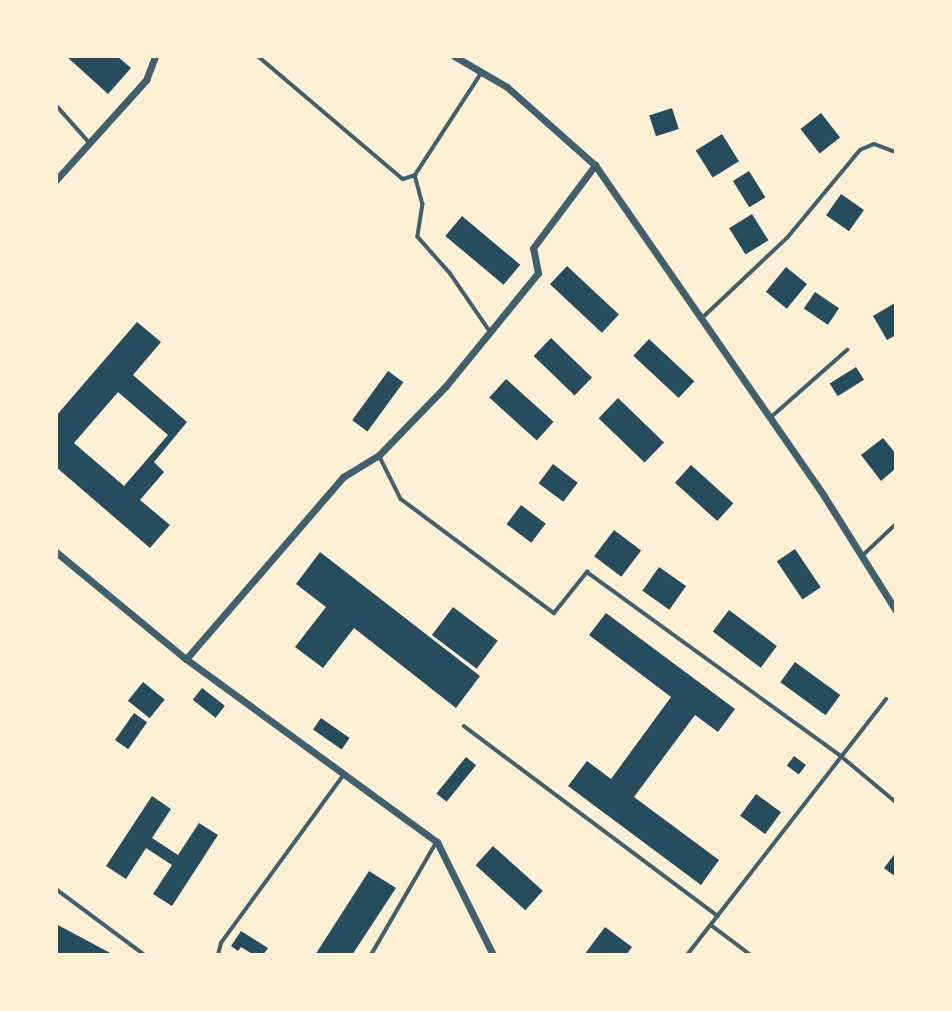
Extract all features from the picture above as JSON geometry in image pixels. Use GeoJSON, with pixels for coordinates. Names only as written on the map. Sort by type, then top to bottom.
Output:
{"type":"FeatureCollection","features":[{"type":"Feature","properties":{"kind":"street"},"geometry":{"type":"LineString","coordinates":[[56,180],[88,141],[146,80],[155,56]]}},
{"type":"Feature","properties":{"kind":"street"},"geometry":{"type":"LineString","coordinates":[[454,56],[483,71],[507,88],[595,165],[699,321],[769,419],[896,611]]}},
{"type":"Feature","properties":{"kind":"street"},"geometry":{"type":"LineString","coordinates":[[186,659],[343,477],[379,455],[445,387],[538,273],[533,248],[595,165]]}},
{"type":"Feature","properties":{"kind":"street"},"geometry":{"type":"LineString","coordinates":[[56,552],[186,659],[437,842],[493,955]]}},
{"type":"Feature","properties":{"kind":"lane"},"geometry":{"type":"LineString","coordinates":[[258,56],[402,178],[415,175],[483,71]]}},
{"type":"Feature","properties":{"kind":"lane"},"geometry":{"type":"LineString","coordinates":[[56,105],[88,141]]}},
{"type":"Feature","properties":{"kind":"lane"},"geometry":{"type":"LineString","coordinates":[[699,321],[787,238],[860,150],[873,144],[896,152]]}},
{"type":"Feature","properties":{"kind":"lane"},"geometry":{"type":"LineString","coordinates":[[415,175],[423,204],[418,236],[450,273],[491,331]]}},
{"type":"Feature","properties":{"kind":"lane"},"geometry":{"type":"LineString","coordinates":[[769,419],[847,350]]}},
{"type":"Feature","properties":{"kind":"lane"},"geometry":{"type":"LineString","coordinates":[[379,455],[401,499],[554,613],[587,572],[841,756],[896,802]]}},
{"type":"Feature","properties":{"kind":"lane"},"geometry":{"type":"LineString","coordinates":[[861,556],[896,524]]}},
{"type":"Feature","properties":{"kind":"lane"},"geometry":{"type":"LineString","coordinates":[[687,955],[825,781],[886,699]]}},
{"type":"Feature","properties":{"kind":"lane"},"geometry":{"type":"LineString","coordinates":[[464,726],[718,916]]}},
{"type":"Feature","properties":{"kind":"lane"},"geometry":{"type":"LineString","coordinates":[[218,955],[221,943],[344,774]]}},
{"type":"Feature","properties":{"kind":"lane"},"geometry":{"type":"LineString","coordinates":[[371,955],[437,842]]}},
{"type":"Feature","properties":{"kind":"lane"},"geometry":{"type":"LineString","coordinates":[[56,889],[145,955]]}},
{"type":"Feature","properties":{"kind":"lane"},"geometry":{"type":"LineString","coordinates":[[711,925],[751,955]]}},
{"type":"Feature","properties":{"kind":"building"},"geometry":{"type":"Polygon","coordinates":[[[66,56],[117,56],[131,68],[108,94],[66,56]]]}},
{"type":"Feature","properties":{"kind":"building"},"geometry":{"type":"Polygon","coordinates":[[[672,108],[679,129],[656,136],[649,115],[672,108]]]}},
{"type":"Feature","properties":{"kind":"building"},"geometry":{"type":"Polygon","coordinates":[[[821,113],[840,137],[820,153],[801,129],[821,113]]]}},
{"type":"Feature","properties":{"kind":"building"},"geometry":{"type":"Polygon","coordinates":[[[722,134],[739,161],[713,178],[696,150],[722,134]]]}},
{"type":"Feature","properties":{"kind":"building"},"geometry":{"type":"Polygon","coordinates":[[[749,171],[765,197],[749,207],[733,181],[749,171]]]}},
{"type":"Feature","properties":{"kind":"building"},"geometry":{"type":"Polygon","coordinates":[[[841,194],[864,210],[849,231],[826,215],[841,194]]]}},
{"type":"Feature","properties":{"kind":"building"},"geometry":{"type":"Polygon","coordinates":[[[752,214],[768,240],[746,255],[729,228],[752,214]]]}},
{"type":"Feature","properties":{"kind":"building"},"geometry":{"type":"Polygon","coordinates":[[[462,216],[520,265],[504,285],[445,236],[462,216]]]}},
{"type":"Feature","properties":{"kind":"building"},"geometry":{"type":"Polygon","coordinates":[[[567,266],[619,314],[602,333],[550,284],[567,266]]]}},
{"type":"Feature","properties":{"kind":"building"},"geometry":{"type":"Polygon","coordinates":[[[786,267],[807,284],[787,309],[766,292],[786,267]]]}},
{"type":"Feature","properties":{"kind":"building"},"geometry":{"type":"Polygon","coordinates":[[[815,292],[839,308],[828,325],[804,309],[815,292]]]}},
{"type":"Feature","properties":{"kind":"building"},"geometry":{"type":"Polygon","coordinates":[[[895,303],[896,335],[887,340],[873,316],[895,303]]]}},
{"type":"Feature","properties":{"kind":"building"},"geometry":{"type":"Polygon","coordinates":[[[137,322],[161,342],[133,375],[187,422],[154,462],[164,472],[140,500],[170,525],[150,548],[56,467],[56,416],[137,322]],[[118,392],[74,443],[124,486],[168,435],[118,392]]]}},
{"type":"Feature","properties":{"kind":"building"},"geometry":{"type":"Polygon","coordinates":[[[551,338],[592,378],[575,396],[534,356],[551,338]]]}},
{"type":"Feature","properties":{"kind":"building"},"geometry":{"type":"Polygon","coordinates":[[[649,339],[694,381],[679,398],[633,356],[649,339]]]}},
{"type":"Feature","properties":{"kind":"building"},"geometry":{"type":"Polygon","coordinates":[[[856,367],[864,380],[838,396],[830,383],[856,367]]]}},
{"type":"Feature","properties":{"kind":"building"},"geometry":{"type":"Polygon","coordinates":[[[388,371],[403,382],[368,432],[352,420],[388,371]]]}},
{"type":"Feature","properties":{"kind":"building"},"geometry":{"type":"Polygon","coordinates":[[[506,379],[554,422],[537,440],[489,398],[506,379]]]}},
{"type":"Feature","properties":{"kind":"building"},"geometry":{"type":"Polygon","coordinates":[[[618,398],[664,442],[645,463],[599,418],[618,398]]]}},
{"type":"Feature","properties":{"kind":"building"},"geometry":{"type":"Polygon","coordinates":[[[883,438],[896,454],[896,468],[881,481],[861,455],[883,438]]]}},
{"type":"Feature","properties":{"kind":"building"},"geometry":{"type":"Polygon","coordinates":[[[553,464],[578,483],[563,502],[539,483],[553,464]]]}},
{"type":"Feature","properties":{"kind":"building"},"geometry":{"type":"Polygon","coordinates":[[[691,465],[733,503],[717,521],[675,483],[691,465]]]}},
{"type":"Feature","properties":{"kind":"building"},"geometry":{"type":"Polygon","coordinates":[[[521,505],[546,524],[531,543],[507,524],[521,505]]]}},
{"type":"Feature","properties":{"kind":"building"},"geometry":{"type":"Polygon","coordinates":[[[614,530],[641,550],[621,577],[594,556],[614,530]]]}},
{"type":"Feature","properties":{"kind":"building"},"geometry":{"type":"Polygon","coordinates":[[[795,549],[821,587],[802,599],[777,561],[795,549]]]}},
{"type":"Feature","properties":{"kind":"building"},"geometry":{"type":"Polygon","coordinates":[[[320,552],[480,676],[456,708],[354,628],[323,668],[295,647],[326,607],[296,584],[320,552]]]}},
{"type":"Feature","properties":{"kind":"building"},"geometry":{"type":"Polygon","coordinates":[[[659,567],[686,586],[669,610],[642,591],[659,567]]]}},
{"type":"Feature","properties":{"kind":"building"},"geometry":{"type":"Polygon","coordinates":[[[453,607],[498,641],[477,669],[432,635],[453,607]]]}},
{"type":"Feature","properties":{"kind":"building"},"geometry":{"type":"Polygon","coordinates":[[[729,610],[777,646],[761,668],[713,632],[729,610]]]}},
{"type":"Feature","properties":{"kind":"building"},"geometry":{"type":"Polygon","coordinates":[[[606,613],[735,709],[718,732],[695,715],[634,797],[719,860],[701,885],[568,786],[587,761],[611,779],[671,697],[589,635],[606,613]]]}},
{"type":"Feature","properties":{"kind":"building"},"geometry":{"type":"Polygon","coordinates":[[[795,662],[840,695],[826,715],[780,682],[795,662]]]}},
{"type":"Feature","properties":{"kind":"building"},"geometry":{"type":"Polygon","coordinates":[[[143,682],[165,700],[150,718],[128,701],[143,682]]]}},
{"type":"Feature","properties":{"kind":"building"},"geometry":{"type":"Polygon","coordinates":[[[202,688],[225,706],[216,718],[193,700],[202,688]]]}},
{"type":"Feature","properties":{"kind":"building"},"geometry":{"type":"Polygon","coordinates":[[[134,713],[147,722],[128,749],[115,740],[134,713]]]}},
{"type":"Feature","properties":{"kind":"building"},"geometry":{"type":"Polygon","coordinates":[[[321,718],[350,738],[342,750],[313,729],[321,718]]]}},
{"type":"Feature","properties":{"kind":"building"},"geometry":{"type":"Polygon","coordinates":[[[794,756],[806,765],[799,775],[787,766],[794,756]]]}},
{"type":"Feature","properties":{"kind":"building"},"geometry":{"type":"Polygon","coordinates":[[[466,757],[476,765],[447,802],[436,794],[466,757]]]}},
{"type":"Feature","properties":{"kind":"building"},"geometry":{"type":"Polygon","coordinates":[[[756,794],[781,812],[765,834],[740,816],[756,794]]]}},
{"type":"Feature","properties":{"kind":"building"},"geometry":{"type":"Polygon","coordinates":[[[152,796],[171,809],[152,838],[178,855],[199,823],[218,835],[172,906],[153,894],[172,865],[146,848],[126,879],[106,866],[152,796]]]}},
{"type":"Feature","properties":{"kind":"building"},"geometry":{"type":"Polygon","coordinates":[[[493,846],[543,891],[525,910],[476,865],[493,846]]]}},
{"type":"Feature","properties":{"kind":"building"},"geometry":{"type":"Polygon","coordinates":[[[896,852],[896,877],[884,868],[896,852]]]}},
{"type":"Feature","properties":{"kind":"building"},"geometry":{"type":"Polygon","coordinates":[[[369,871],[396,888],[352,955],[315,955],[369,871]]]}},
{"type":"Feature","properties":{"kind":"building"},"geometry":{"type":"Polygon","coordinates":[[[56,924],[114,955],[56,955],[56,924]]]}},
{"type":"Feature","properties":{"kind":"building"},"geometry":{"type":"Polygon","coordinates":[[[605,927],[632,947],[626,955],[584,955],[605,927]]]}},
{"type":"Feature","properties":{"kind":"building"},"geometry":{"type":"Polygon","coordinates":[[[241,931],[268,948],[263,955],[254,955],[241,947],[238,951],[231,946],[241,931]]]}}]}
